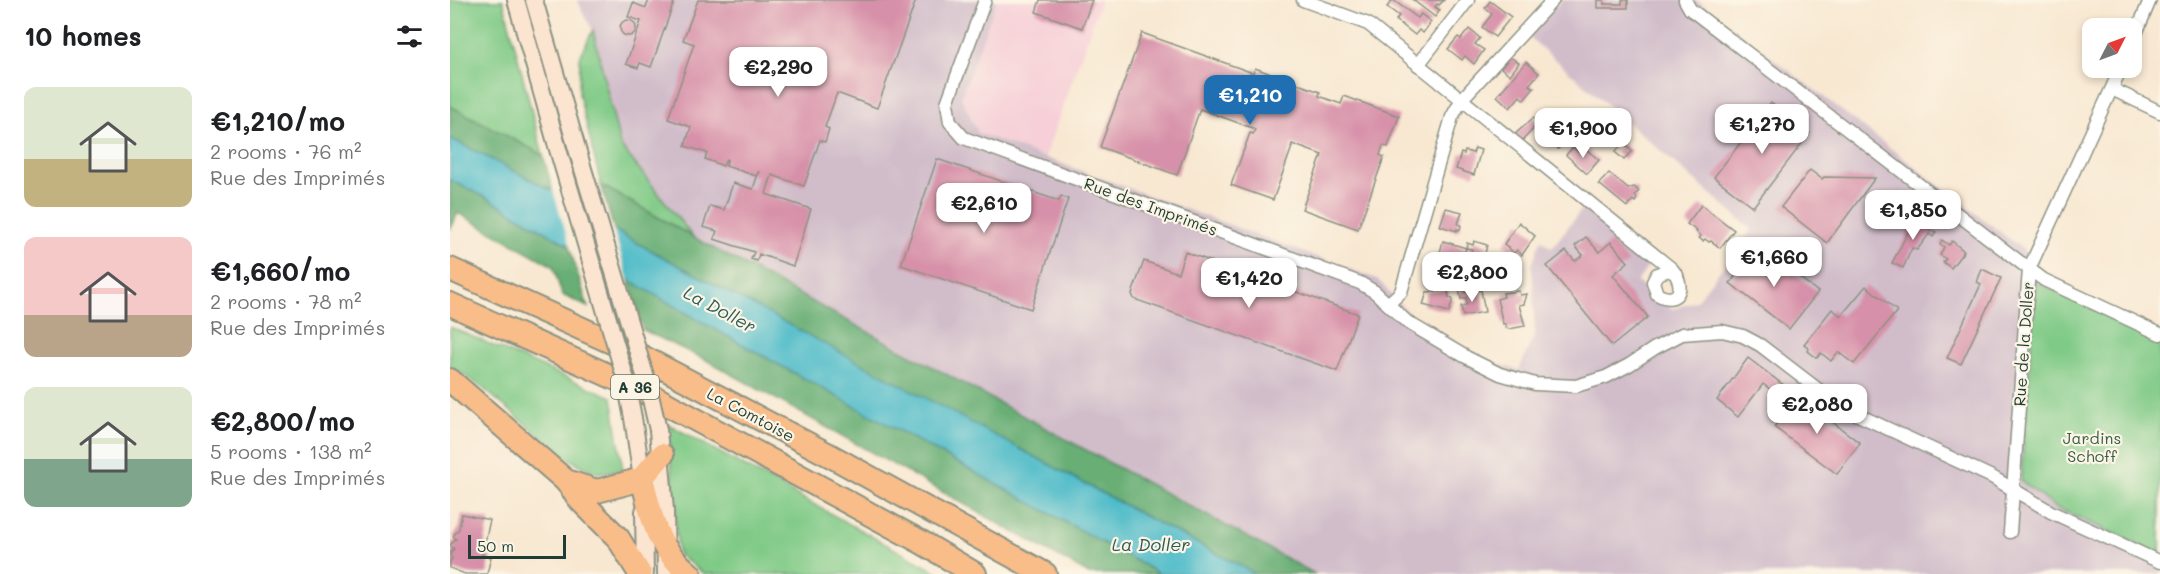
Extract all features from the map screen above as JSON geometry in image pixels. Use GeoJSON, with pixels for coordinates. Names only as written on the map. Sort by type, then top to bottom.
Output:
{"type":"FeatureCollection","features":[{"type":"Feature","properties":{"kind":"highway","name":"La Comtoise"},"geometry":{"type":"LineString","coordinates":[[450,269],[631,351],[831,456],[1045,574]]}},
{"type":"Feature","properties":{"kind":"highway","name":"La Comtoise"},"geometry":{"type":"LineString","coordinates":[[450,304],[641,390],[923,543],[975,574]]}},
{"type":"Feature","properties":{"kind":"highway"},"geometry":{"type":"LineString","coordinates":[[450,380],[514,433],[566,481],[581,501],[618,538],[640,574]]}},
{"type":"Feature","properties":{"kind":"highway"},"geometry":{"type":"LineString","coordinates":[[566,481],[597,491],[642,478],[662,455]]}},
{"type":"Feature","properties":{"kind":"highway"},"geometry":{"type":"LineString","coordinates":[[642,478],[656,534],[667,564],[690,574]]}},
{"type":"Feature","properties":{"kind":"main road"},"geometry":{"type":"LineString","coordinates":[[516,0],[625,377],[642,478],[645,574]]}},
{"type":"Feature","properties":{"kind":"main road"},"geometry":{"type":"LineString","coordinates":[[534,0],[647,382],[662,455],[667,564]]}},
{"type":"Feature","properties":{"kind":"street","name":"Rue des Imprimés"},"geometry":{"type":"LineString","coordinates":[[985,0],[947,103],[950,122],[964,138],[1360,283],[1375,292],[1407,322],[1466,357],[1500,374],[1534,384],[1576,386],[1606,377],[1682,334],[1722,331],[1743,336],[1760,345],[1841,407],[1992,477],[2051,512],[2160,562]]}},
{"type":"Feature","properties":{"kind":"street"},"geometry":{"type":"LineString","coordinates":[[1303,0],[1368,24],[1663,261],[1677,275]]}},
{"type":"Feature","properties":{"kind":"street"},"geometry":{"type":"LineString","coordinates":[[1418,65],[1468,0]]}},
{"type":"Feature","properties":{"kind":"street"},"geometry":{"type":"LineString","coordinates":[[1388,304],[1401,292],[1452,117],[1462,99],[1553,0]]}},
{"type":"Feature","properties":{"kind":"street"},"geometry":{"type":"LineString","coordinates":[[1685,0],[1690,9],[2044,280],[2160,334]]}},
{"type":"Feature","properties":{"kind":"street"},"geometry":{"type":"LineString","coordinates":[[2142,19],[2150,0]]}},
{"type":"Feature","properties":{"kind":"street","name":"Rue de la Doller"},"geometry":{"type":"LineString","coordinates":[[2010,532],[2029,269],[2117,78]]}},
{"type":"Feature","properties":{"kind":"street"},"geometry":{"type":"LineString","coordinates":[[2112,89],[2160,112]]}},
{"type":"Feature","properties":{"kind":"shaded area"},"geometry":{"type":"Polygon","coordinates":[[[578,0],[997,0],[961,97],[978,133],[1377,279],[1409,314],[1488,361],[1519,370],[1535,333],[1532,265],[1541,240],[1552,248],[1584,206],[1651,262],[1637,282],[1673,309],[1696,301],[1752,230],[1528,36],[1562,0],[1693,0],[1699,2],[2038,261],[2021,481],[2055,507],[2160,554],[2160,574],[1315,574],[693,237],[620,145],[593,30],[578,0]]]}},
{"type":"Feature","properties":{"kind":"shaded area"},"geometry":{"type":"Polygon","coordinates":[[[997,0],[1101,0],[1045,157],[978,133],[961,97],[997,0]]]}},
{"type":"Feature","properties":{"kind":"green space"},"geometry":{"type":"Polygon","coordinates":[[[450,0],[503,0],[543,155],[450,106],[450,0]]]}},
{"type":"Feature","properties":{"kind":"green space"},"geometry":{"type":"Polygon","coordinates":[[[593,30],[620,145],[693,237],[601,185],[579,94],[580,57],[593,30]]]}},
{"type":"Feature","properties":{"kind":"green space"},"geometry":{"type":"Polygon","coordinates":[[[450,106],[543,155],[553,191],[450,138],[450,106]]]}},
{"type":"Feature","properties":{"kind":"green space"},"geometry":{"type":"Polygon","coordinates":[[[450,180],[489,199],[569,246],[588,307],[562,295],[553,266],[458,213],[450,230],[450,180]]]}},
{"type":"Feature","properties":{"kind":"green space"},"geometry":{"type":"Polygon","coordinates":[[[601,185],[1315,574],[1256,574],[626,237],[614,230],[601,185]]]}},
{"type":"Feature","properties":{"kind":"green space"},"geometry":{"type":"Polygon","coordinates":[[[628,279],[707,325],[1160,574],[1089,574],[708,361],[643,330],[628,279]]]}},
{"type":"Feature","properties":{"kind":"green space","name":"Jardins Schoff"},"geometry":{"type":"Polygon","coordinates":[[[2036,282],[2160,340],[2160,554],[2055,507],[2021,481],[2036,282]]]}},
{"type":"Feature","properties":{"kind":"green space"},"geometry":{"type":"Polygon","coordinates":[[[450,327],[612,397],[623,470],[596,473],[565,457],[484,389],[450,365],[450,327]]]}},
{"type":"Feature","properties":{"kind":"green space"},"geometry":{"type":"Polygon","coordinates":[[[668,424],[940,574],[704,574],[678,554],[668,424]]]}},
{"type":"Feature","properties":{"kind":"water","name":"La Doller"},"geometry":{"type":"Polygon","coordinates":[[[450,138],[553,191],[626,237],[1256,574],[1160,574],[707,325],[489,199],[450,180],[450,138]]]}},
{"type":"Feature","properties":{"kind":"pier"},"geometry":{"type":"Polygon","coordinates":[[[552,187],[612,225],[629,283],[571,250],[552,187]]]}},
{"type":"Feature","properties":{"kind":"building"},"geometry":{"type":"Polygon","coordinates":[[[649,0],[674,2],[651,67],[640,63],[638,68],[626,64],[641,21],[628,17],[633,3],[646,8],[649,0]]]}},
{"type":"Feature","properties":{"kind":"building"},"geometry":{"type":"Polygon","coordinates":[[[698,0],[916,0],[877,108],[837,93],[825,127],[829,129],[825,142],[820,140],[804,186],[772,175],[766,194],[811,209],[793,266],[759,254],[757,261],[751,259],[754,252],[714,239],[717,231],[703,227],[710,206],[724,210],[733,183],[753,189],[759,171],[756,176],[726,166],[726,159],[723,166],[705,159],[707,153],[685,146],[691,127],[668,119],[694,44],[683,40],[698,0]]]}},
{"type":"Feature","properties":{"kind":"building"},"geometry":{"type":"Polygon","coordinates":[[[1040,0],[1092,0],[1082,28],[1036,12],[1040,0]]]}},
{"type":"Feature","properties":{"kind":"building"},"geometry":{"type":"Polygon","coordinates":[[[1393,0],[1418,18],[1421,14],[1431,22],[1423,33],[1419,30],[1415,35],[1396,20],[1399,16],[1387,7],[1393,0]]]}},
{"type":"Feature","properties":{"kind":"building"},"geometry":{"type":"Polygon","coordinates":[[[1413,0],[1444,0],[1435,7],[1440,10],[1435,17],[1413,0]]]}},
{"type":"Feature","properties":{"kind":"building"},"geometry":{"type":"Polygon","coordinates":[[[1598,0],[1604,0],[1604,4],[1622,4],[1622,0],[1628,0],[1628,8],[1598,8],[1598,0]]]}},
{"type":"Feature","properties":{"kind":"building"},"geometry":{"type":"Polygon","coordinates":[[[1490,1],[1511,17],[1495,37],[1482,27],[1492,14],[1485,8],[1490,1]]]}},
{"type":"Feature","properties":{"kind":"building"},"geometry":{"type":"Polygon","coordinates":[[[628,20],[634,22],[636,28],[634,34],[628,36],[622,34],[620,28],[622,22],[628,20]]]}},
{"type":"Feature","properties":{"kind":"building"},"geometry":{"type":"Polygon","coordinates":[[[1469,29],[1480,38],[1475,44],[1484,50],[1474,64],[1465,56],[1462,60],[1448,49],[1469,29]]]}},
{"type":"Feature","properties":{"kind":"building"},"geometry":{"type":"Polygon","coordinates":[[[1142,33],[1253,73],[1255,68],[1320,92],[1319,96],[1341,104],[1344,96],[1399,116],[1388,147],[1383,146],[1380,155],[1384,157],[1358,229],[1302,209],[1322,155],[1292,144],[1273,200],[1231,185],[1250,133],[1253,134],[1255,129],[1200,109],[1177,175],[1100,147],[1142,33]]]}},
{"type":"Feature","properties":{"kind":"building"},"geometry":{"type":"Polygon","coordinates":[[[1510,57],[1519,63],[1510,75],[1501,68],[1510,57]]]}},
{"type":"Feature","properties":{"kind":"building"},"geometry":{"type":"Polygon","coordinates":[[[1526,62],[1539,73],[1529,85],[1534,88],[1524,100],[1520,96],[1510,108],[1497,96],[1526,62]]]}},
{"type":"Feature","properties":{"kind":"building"},"geometry":{"type":"Polygon","coordinates":[[[1771,103],[1810,133],[1753,207],[1714,177],[1771,103]]]}},
{"type":"Feature","properties":{"kind":"building"},"geometry":{"type":"Polygon","coordinates":[[[1552,117],[1571,134],[1558,149],[1538,132],[1552,117]]]}},
{"type":"Feature","properties":{"kind":"building"},"geometry":{"type":"Polygon","coordinates":[[[1533,118],[1539,123],[1521,142],[1513,136],[1533,118]]]}},
{"type":"Feature","properties":{"kind":"building"},"geometry":{"type":"Polygon","coordinates":[[[1623,144],[1632,151],[1624,160],[1615,152],[1623,144]]]}},
{"type":"Feature","properties":{"kind":"building"},"geometry":{"type":"Polygon","coordinates":[[[1582,146],[1599,160],[1587,174],[1566,155],[1573,147],[1578,152],[1582,146]]]}},
{"type":"Feature","properties":{"kind":"building"},"geometry":{"type":"Polygon","coordinates":[[[1475,148],[1481,150],[1474,175],[1456,169],[1461,153],[1464,154],[1465,151],[1473,153],[1475,148]]]}},
{"type":"Feature","properties":{"kind":"building"},"geometry":{"type":"Polygon","coordinates":[[[937,159],[1059,201],[1061,196],[1068,199],[1031,309],[901,265],[937,159]]]}},
{"type":"Feature","properties":{"kind":"building"},"geometry":{"type":"Polygon","coordinates":[[[1810,170],[1822,179],[1824,177],[1875,178],[1827,243],[1781,207],[1810,170]]]}},
{"type":"Feature","properties":{"kind":"building"},"geometry":{"type":"Polygon","coordinates":[[[1609,173],[1628,189],[1634,187],[1639,191],[1635,195],[1637,199],[1635,202],[1633,200],[1627,207],[1599,184],[1609,173]]]}},
{"type":"Feature","properties":{"kind":"building"},"geometry":{"type":"Polygon","coordinates":[[[1701,205],[1734,230],[1720,248],[1711,241],[1705,239],[1703,241],[1699,238],[1701,236],[1697,231],[1687,224],[1701,205]]]}},
{"type":"Feature","properties":{"kind":"building"},"geometry":{"type":"Polygon","coordinates":[[[1446,208],[1462,212],[1458,224],[1461,225],[1460,230],[1440,226],[1446,208]]]}},
{"type":"Feature","properties":{"kind":"building"},"geometry":{"type":"Polygon","coordinates":[[[1916,217],[1930,224],[1928,229],[1936,232],[1933,237],[1929,234],[1917,250],[1912,248],[1903,268],[1892,263],[1916,217]]]}},
{"type":"Feature","properties":{"kind":"building"},"geometry":{"type":"Polygon","coordinates":[[[1519,222],[1535,236],[1522,255],[1517,250],[1514,253],[1504,244],[1519,222]]]}},
{"type":"Feature","properties":{"kind":"building"},"geometry":{"type":"Polygon","coordinates":[[[1586,237],[1599,252],[1611,242],[1628,262],[1613,275],[1648,317],[1612,346],[1547,266],[1566,251],[1575,261],[1583,255],[1575,246],[1586,237]]]}},
{"type":"Feature","properties":{"kind":"building"},"geometry":{"type":"Polygon","coordinates":[[[1942,240],[1949,245],[1952,241],[1964,251],[1951,268],[1943,262],[1946,259],[1940,255],[1944,247],[1940,244],[1942,240]]]}},
{"type":"Feature","properties":{"kind":"building"},"geometry":{"type":"Polygon","coordinates":[[[1443,241],[1466,248],[1463,257],[1456,255],[1453,265],[1438,260],[1443,241]]]}},
{"type":"Feature","properties":{"kind":"building"},"geometry":{"type":"Polygon","coordinates":[[[1474,241],[1487,245],[1483,262],[1469,258],[1472,249],[1466,248],[1467,243],[1473,245],[1474,241]]]}},
{"type":"Feature","properties":{"kind":"building"},"geometry":{"type":"Polygon","coordinates":[[[1759,246],[1818,292],[1789,329],[1730,283],[1759,246]]]}},
{"type":"Feature","properties":{"kind":"building"},"geometry":{"type":"Polygon","coordinates":[[[1185,252],[1358,314],[1337,371],[1134,299],[1132,294],[1144,261],[1178,273],[1185,252]]]}},
{"type":"Feature","properties":{"kind":"building"},"geometry":{"type":"Polygon","coordinates":[[[1982,269],[2001,278],[1961,364],[1947,358],[1981,284],[1977,282],[1982,269]]]}},
{"type":"Feature","properties":{"kind":"building"},"geometry":{"type":"Polygon","coordinates":[[[1866,286],[1897,311],[1854,364],[1838,352],[1831,361],[1821,353],[1817,358],[1808,351],[1809,349],[1804,344],[1832,309],[1841,316],[1866,286]]]}},
{"type":"Feature","properties":{"kind":"building"},"geometry":{"type":"Polygon","coordinates":[[[1448,290],[1449,298],[1453,299],[1449,312],[1423,305],[1427,292],[1448,290]]]}},
{"type":"Feature","properties":{"kind":"building"},"geometry":{"type":"Polygon","coordinates":[[[1459,290],[1464,290],[1465,293],[1481,290],[1485,312],[1463,316],[1461,306],[1467,305],[1466,298],[1461,299],[1459,290]]]}},
{"type":"Feature","properties":{"kind":"building"},"geometry":{"type":"Polygon","coordinates":[[[1519,291],[1520,295],[1527,294],[1524,304],[1519,305],[1525,326],[1509,329],[1506,324],[1503,324],[1497,299],[1504,297],[1503,293],[1519,291]]]}},
{"type":"Feature","properties":{"kind":"building"},"geometry":{"type":"Polygon","coordinates":[[[1748,358],[1790,390],[1783,399],[1763,384],[1738,417],[1717,400],[1748,358]]]}},
{"type":"Feature","properties":{"kind":"building"},"geometry":{"type":"Polygon","coordinates":[[[1798,396],[1860,443],[1837,474],[1774,427],[1798,396]]]}},
{"type":"Feature","properties":{"kind":"building"},"geometry":{"type":"Polygon","coordinates":[[[462,514],[490,520],[482,555],[491,557],[487,574],[465,574],[450,568],[452,559],[450,554],[454,549],[450,545],[456,539],[453,536],[459,529],[462,514]]]}}]}
